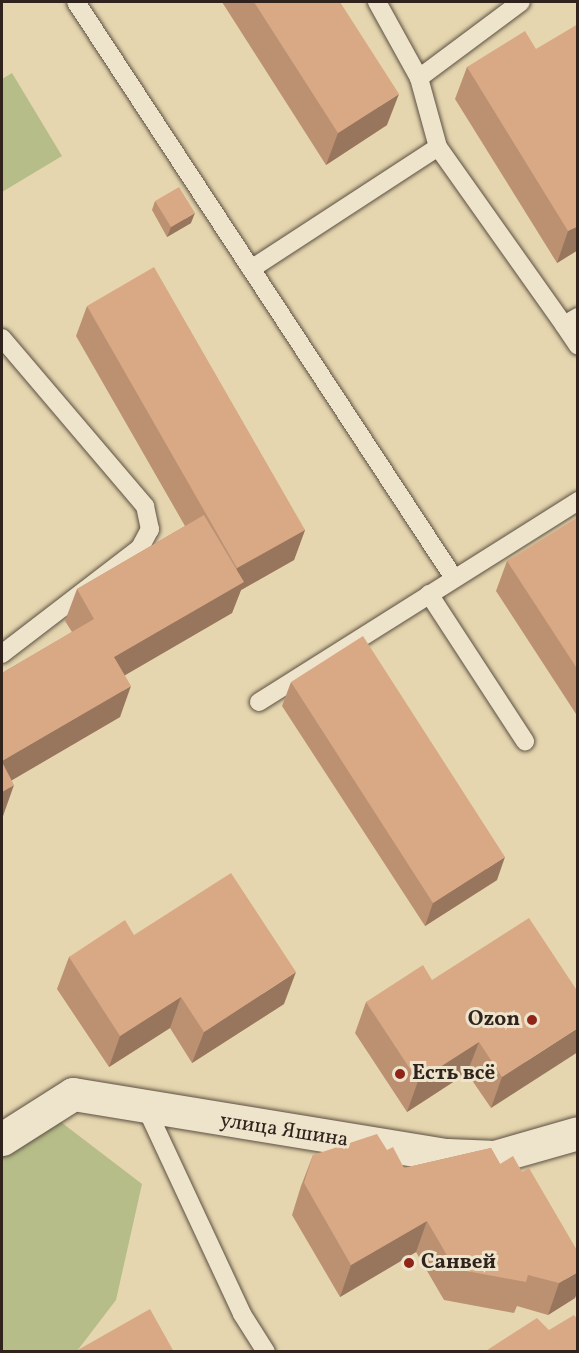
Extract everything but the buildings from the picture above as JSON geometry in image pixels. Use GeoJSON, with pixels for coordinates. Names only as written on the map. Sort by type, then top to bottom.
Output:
{"type":"FeatureCollection","features":[{"type":"Feature","properties":{"kind":"street","name":"улица Яшина"},"geometry":{"type":"LineString","coordinates":[[2,1139],[73,1094],[147,1110],[447,1155],[500,1167],[578,1133]]}},
{"type":"Feature","properties":{"kind":"lane"},"geometry":{"type":"LineString","coordinates":[[76,2],[454,578]]}},
{"type":"Feature","properties":{"kind":"lane"},"geometry":{"type":"LineString","coordinates":[[377,2],[418,78],[438,147],[571,321],[578,346]]}},
{"type":"Feature","properties":{"kind":"lane"},"geometry":{"type":"LineString","coordinates":[[418,78],[521,2]]}},
{"type":"Feature","properties":{"kind":"lane"},"geometry":{"type":"LineString","coordinates":[[251,269],[438,147]]}},
{"type":"Feature","properties":{"kind":"lane"},"geometry":{"type":"LineString","coordinates":[[2,338],[145,506],[150,529],[140,548],[2,654]]}},
{"type":"Feature","properties":{"kind":"lane"},"geometry":{"type":"LineString","coordinates":[[259,702],[578,501]]}},
{"type":"Feature","properties":{"kind":"lane"},"geometry":{"type":"LineString","coordinates":[[429,594],[525,741]]}},
{"type":"Feature","properties":{"kind":"lane"},"geometry":{"type":"LineString","coordinates":[[147,1110],[242,1314],[266,1352]]}},
{"type":"Feature","properties":{"kind":"green space"},"geometry":{"type":"Polygon","coordinates":[[[12,73],[62,156],[2,192],[2,79],[12,73]]]}},
{"type":"Feature","properties":{"kind":"green space"},"geometry":{"type":"Polygon","coordinates":[[[57,1119],[142,1184],[116,1300],[77,1351],[2,1352],[2,1153],[57,1119]]]}},
{"type":"Feature","properties":{"kind":"place","name":"Ozon"},"geometry":{"type":"Point","coordinates":[532,1020]}},
{"type":"Feature","properties":{"kind":"place","name":"Есть всё"},"geometry":{"type":"Point","coordinates":[400,1074]}},
{"type":"Feature","properties":{"kind":"place","name":"Санвей"},"geometry":{"type":"Point","coordinates":[409,1263]}}]}
